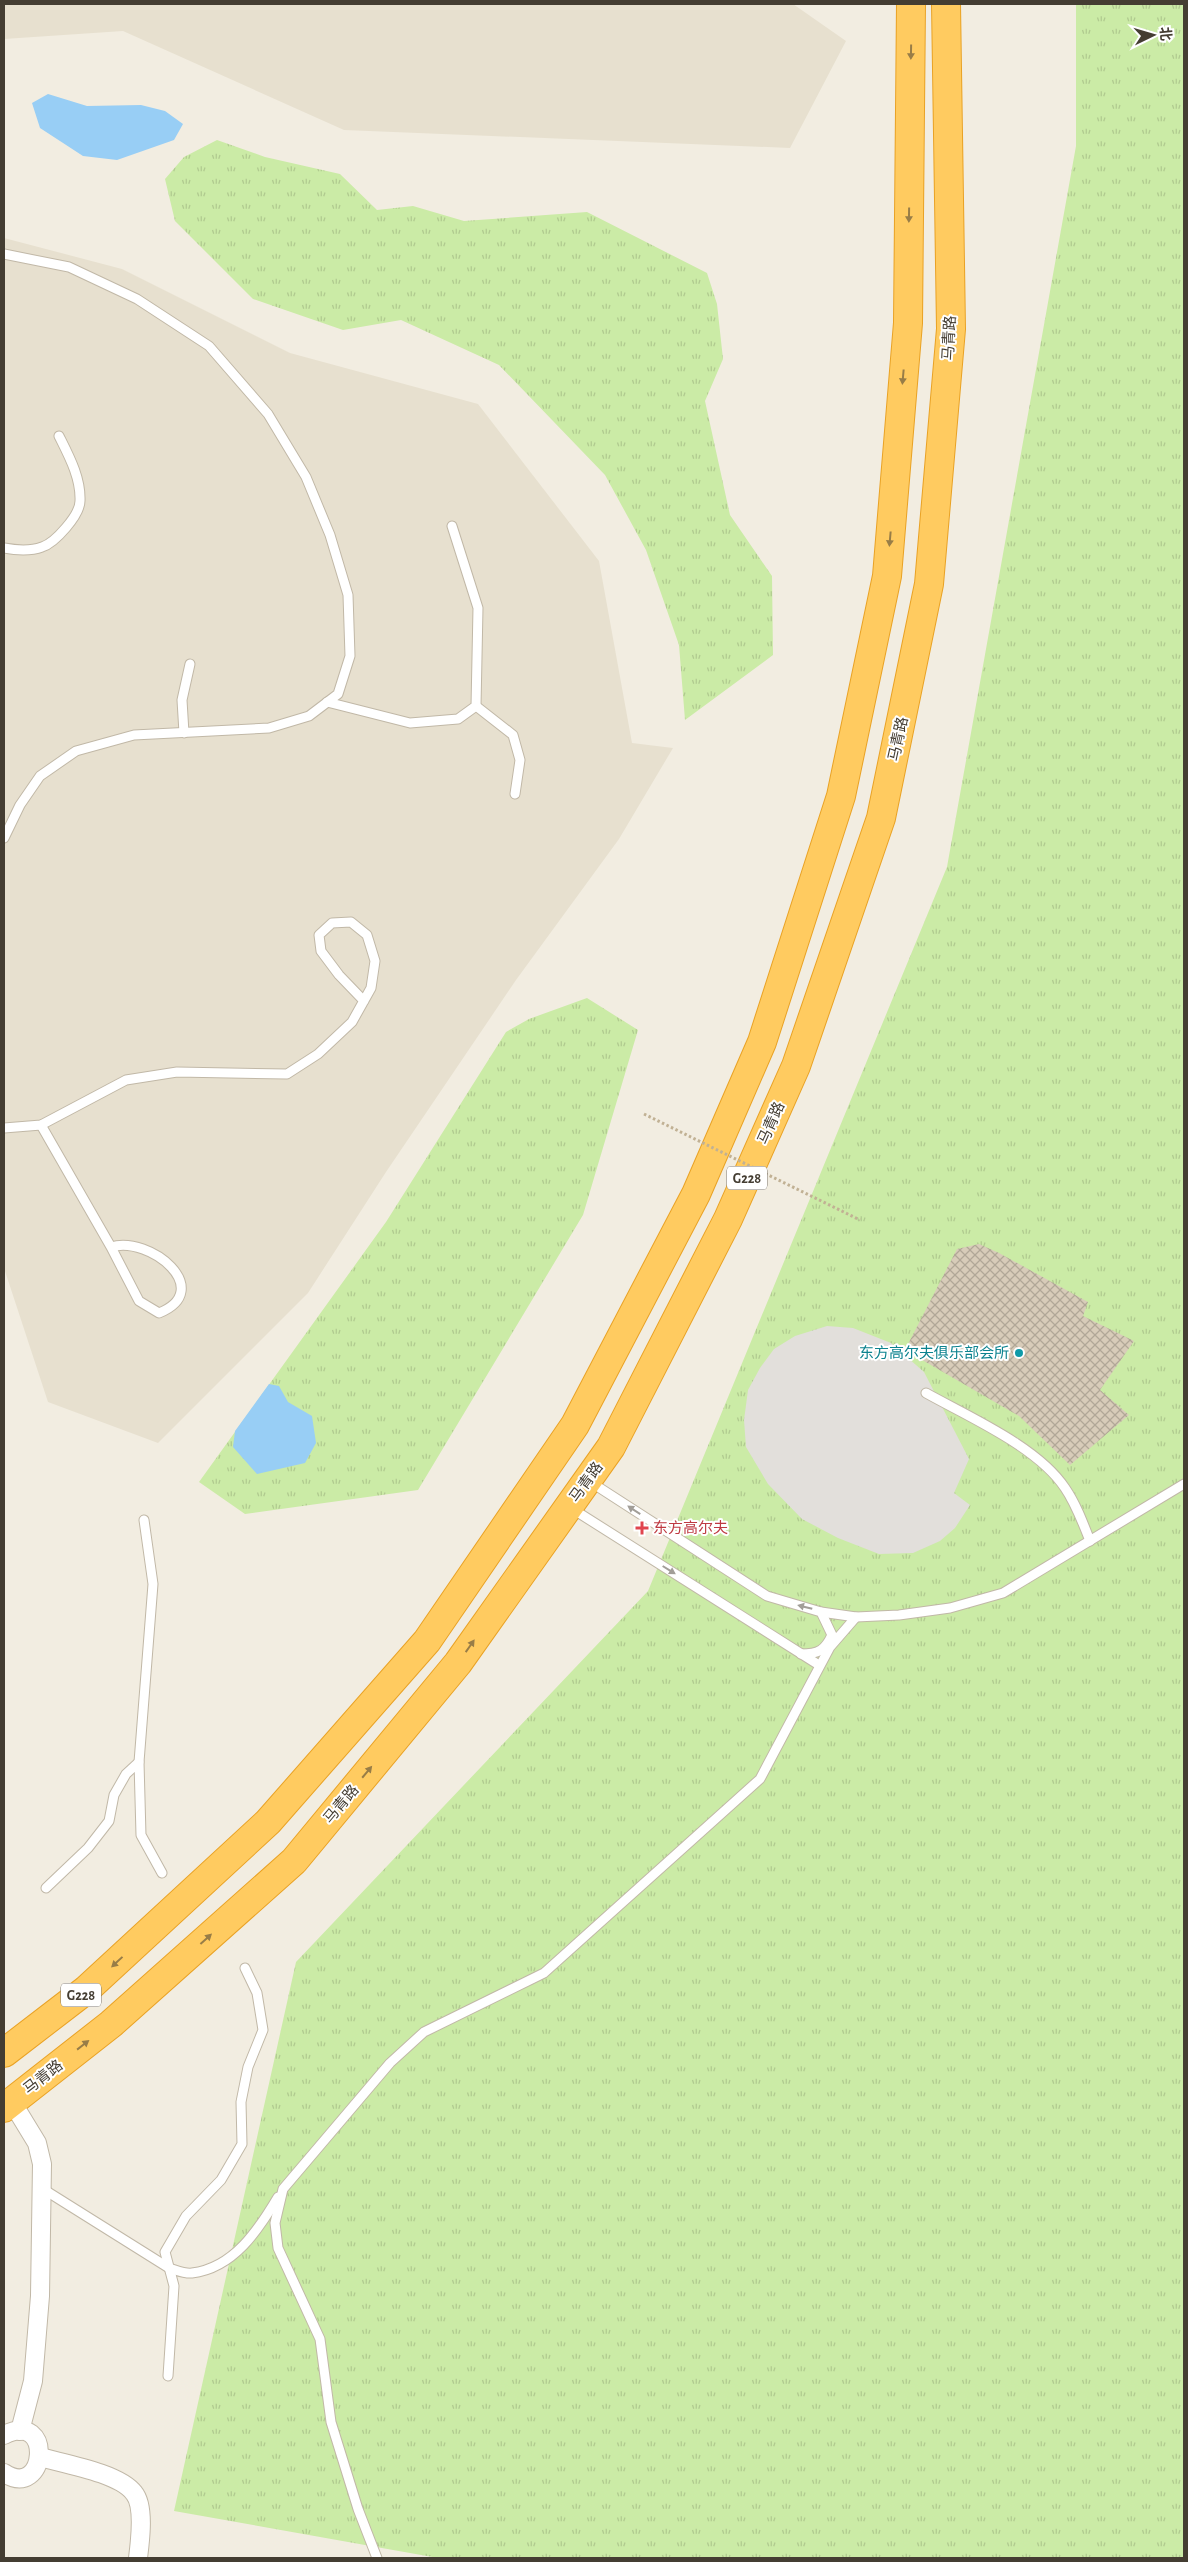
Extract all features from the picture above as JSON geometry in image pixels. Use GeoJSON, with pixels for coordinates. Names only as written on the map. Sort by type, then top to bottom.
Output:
{"type":"FeatureCollection","features":[{"type":"Feature","properties":{"kind":"highway","name":"G228"},"geometry":{"type":"LineString","coordinates":[[4,2053],[86,1990],[268,1822],[427,1642],[575,1425],[696,1194],[762,1042],[841,796],[887,576],[908,324],[911,4]]}},
{"type":"Feature","properties":{"kind":"highway","name":"马青路"},"geometry":{"type":"LineString","coordinates":[[8,2105],[111,2024],[294,1861],[458,1663],[611,1447],[732,1210],[796,1066],[881,818],[930,584],[951,329],[946,4]]}},
{"type":"Feature","properties":{"kind":"street"},"geometry":{"type":"LineString","coordinates":[[4,2473],[14,2478],[28,2475],[38,2464],[40,2457],[38,2443],[33,2437],[12,2433],[33,2382],[40,2296],[43,2190],[42,2164],[37,2143],[8,2105]]}},
{"type":"Feature","properties":{"kind":"street"},"geometry":{"type":"LineString","coordinates":[[40,2457],[119,2480],[135,2494],[141,2522],[138,2558]]}},
{"type":"Feature","properties":{"kind":"lane"},"geometry":{"type":"LineString","coordinates":[[4,254],[69,267],[138,299],[209,346],[268,414],[306,477],[330,535],[348,595],[350,656],[338,694],[309,716],[269,728],[134,735],[76,751],[40,776],[20,805],[4,838]]}},
{"type":"Feature","properties":{"kind":"lane"},"geometry":{"type":"LineString","coordinates":[[4,548],[16,550],[43,547],[67,528],[81,503],[75,467],[60,436]]}},
{"type":"Feature","properties":{"kind":"lane"},"geometry":{"type":"LineString","coordinates":[[452,526],[478,608],[476,706]]}},
{"type":"Feature","properties":{"kind":"lane"},"geometry":{"type":"LineString","coordinates":[[184,733],[182,700],[190,664]]}},
{"type":"Feature","properties":{"kind":"lane"},"geometry":{"type":"LineString","coordinates":[[327,702],[410,723],[458,719],[476,706]]}},
{"type":"Feature","properties":{"kind":"lane"},"geometry":{"type":"LineString","coordinates":[[476,706],[513,736],[520,760],[515,794]]}},
{"type":"Feature","properties":{"kind":"lane"},"geometry":{"type":"LineString","coordinates":[[4,1128],[41,1125],[126,1080],[177,1072],[287,1074],[318,1054],[352,1022],[372,988],[376,961],[367,935],[351,922],[332,923],[319,935],[321,951],[339,975],[364,1001]]}},
{"type":"Feature","properties":{"kind":"lane"},"geometry":{"type":"LineString","coordinates":[[41,1125],[111,1247],[139,1301],[159,1313],[173,1307],[179,1298],[181,1283],[175,1269],[164,1259],[132,1244],[122,1243],[111,1247]]}},
{"type":"Feature","properties":{"kind":"lane"},"geometry":{"type":"LineString","coordinates":[[926,1393],[1029,1451],[1064,1487],[1081,1518],[1090,1541]]}},
{"type":"Feature","properties":{"kind":"lane"},"geometry":{"type":"LineString","coordinates":[[588,1480],[766,1596],[821,1612],[856,1617],[899,1615],[950,1608],[1003,1593],[1184,1484]]}},
{"type":"Feature","properties":{"kind":"lane"},"geometry":{"type":"LineString","coordinates":[[568,1507],[819,1666]]}},
{"type":"Feature","properties":{"kind":"lane"},"geometry":{"type":"LineString","coordinates":[[144,1520],[153,1584],[139,1762],[140,1835],[162,1873]]}},
{"type":"Feature","properties":{"kind":"lane"},"geometry":{"type":"LineString","coordinates":[[801,1654],[814,1654],[825,1648],[832,1635],[821,1612]]}},
{"type":"Feature","properties":{"kind":"lane"},"geometry":{"type":"LineString","coordinates":[[43,2190],[169,2268],[190,2274],[218,2265],[243,2246],[262,2224],[283,2189],[390,2063],[424,2032],[544,1973],[760,1779],[830,1647],[856,1617]]}},
{"type":"Feature","properties":{"kind":"lane"},"geometry":{"type":"LineString","coordinates":[[46,1888],[88,1848],[109,1821],[114,1795],[126,1774],[139,1762]]}},
{"type":"Feature","properties":{"kind":"lane"},"geometry":{"type":"LineString","coordinates":[[168,2376],[174,2286],[164,2252],[186,2216],[221,2180],[242,2144],[241,2102],[248,2067],[263,2030],[257,1993],[245,1968]]}},
{"type":"Feature","properties":{"kind":"lane"},"geometry":{"type":"LineString","coordinates":[[283,2189],[275,2222],[278,2248],[320,2339],[331,2422],[358,2509],[377,2558]]}},
{"type":"Feature","properties":{"kind":"path"},"geometry":{"type":"LineString","coordinates":[[644,1114],[860,1220]]}},
{"type":"Feature","properties":{"kind":"shaded area"},"geometry":{"type":"Polygon","coordinates":[[[4,4],[793,4],[846,41],[790,148],[344,130],[123,31],[4,39],[4,4]]]}},
{"type":"Feature","properties":{"kind":"shaded area"},"geometry":{"type":"Polygon","coordinates":[[[4,238],[122,269],[290,353],[478,404],[599,561],[632,743],[673,748],[619,839],[516,980],[386,1172],[308,1293],[158,1443],[48,1402],[4,1268],[4,238]]]}},
{"type":"Feature","properties":{"kind":"shaded area"},"geometry":{"type":"Polygon","coordinates":[[[827,1326],[853,1328],[891,1343],[924,1372],[969,1459],[954,1493],[970,1505],[955,1528],[940,1541],[913,1553],[879,1554],[838,1538],[802,1519],[768,1484],[746,1447],[744,1420],[748,1390],[760,1368],[774,1349],[795,1336],[827,1326]]]}},
{"type":"Feature","properties":{"kind":"green space"},"geometry":{"type":"Polygon","coordinates":[[[1076,4],[1184,4],[1184,2558],[438,2558],[174,2511],[296,1962],[648,1591],[947,867],[1076,146],[1076,4]]]}},
{"type":"Feature","properties":{"kind":"green space"},"geometry":{"type":"Polygon","coordinates":[[[217,140],[265,157],[340,174],[377,210],[413,206],[464,221],[587,212],[707,273],[717,304],[723,359],[705,401],[730,515],[772,576],[773,655],[685,720],[679,645],[646,550],[605,475],[499,365],[401,320],[343,330],[253,299],[175,221],[165,179],[184,157],[217,140]]]}},
{"type":"Feature","properties":{"kind":"green space"},"geometry":{"type":"Polygon","coordinates":[[[587,998],[638,1030],[583,1215],[418,1490],[245,1514],[199,1482],[386,1222],[506,1032],[529,1019],[587,998]]]}},
{"type":"Feature","properties":{"kind":"water"},"geometry":{"type":"Polygon","coordinates":[[[48,94],[87,106],[141,105],[165,111],[183,124],[174,140],[117,160],[83,156],[40,128],[32,103],[48,94]]]}},
{"type":"Feature","properties":{"kind":"water"},"geometry":{"type":"Polygon","coordinates":[[[269,1384],[279,1386],[288,1402],[312,1416],[316,1443],[305,1463],[257,1474],[233,1447],[235,1431],[269,1384]]]}},
{"type":"Feature","properties":{"kind":"building","name":"东方高尔夫俱乐部会所"},"geometry":{"type":"Polygon","coordinates":[[[979,1244],[1088,1302],[1083,1316],[1134,1341],[1100,1390],[1129,1415],[1070,1465],[1019,1416],[905,1350],[957,1249],[979,1244]]]}},
{"type":"Feature","properties":{"kind":"place","name":"东方高尔夫俱乐部会所"},"geometry":{"type":"Point","coordinates":[1019,1353]}},
{"type":"Feature","properties":{"kind":"place","name":"东方高尔夫"},"geometry":{"type":"Point","coordinates":[642,1528]}}]}
